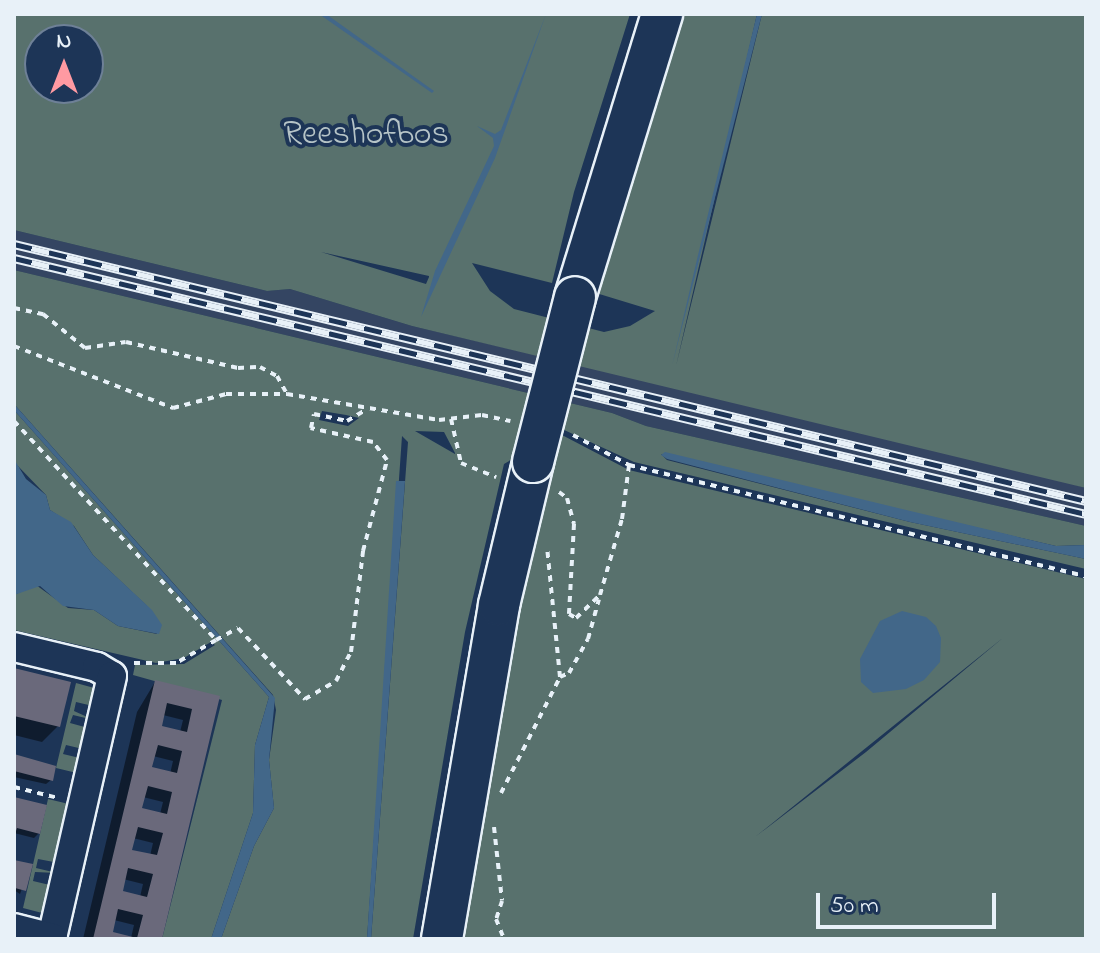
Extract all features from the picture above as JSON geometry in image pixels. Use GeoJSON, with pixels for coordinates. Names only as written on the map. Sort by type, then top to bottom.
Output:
{"type":"FeatureCollection","features":[{"type":"Feature","properties":{"kind":"main road"},"geometry":{"type":"LineString","coordinates":[[442,939],[499,605],[529,465],[575,297],[662,14]]}},
{"type":"Feature","properties":{"kind":"street"},"geometry":{"type":"LineString","coordinates":[[14,647],[97,667],[112,676],[53,938],[14,928]]}},
{"type":"Feature","properties":{"kind":"path"},"geometry":{"type":"LineString","coordinates":[[14,308],[43,314],[85,348],[126,342],[225,365],[260,367],[277,376],[287,394]]}},
{"type":"Feature","properties":{"kind":"path"},"geometry":{"type":"LineString","coordinates":[[14,346],[173,408],[226,394],[287,394],[365,410],[451,419],[482,415],[529,465],[567,498],[574,524],[569,614],[576,618],[583,615],[600,595]]}},
{"type":"Feature","properties":{"kind":"path"},"geometry":{"type":"LineString","coordinates":[[112,676],[133,663],[160,666],[192,658],[222,634],[238,628],[305,699],[336,681],[351,652],[363,551],[387,460],[373,442],[311,428],[314,414],[347,421],[365,410]]}},
{"type":"Feature","properties":{"kind":"path"},"geometry":{"type":"LineString","coordinates":[[451,419],[461,463],[529,465]]}},
{"type":"Feature","properties":{"kind":"path"},"geometry":{"type":"LineString","coordinates":[[14,421],[216,640]]}},
{"type":"Feature","properties":{"kind":"path"},"geometry":{"type":"LineString","coordinates":[[570,434],[629,465],[1086,576]]}},
{"type":"Feature","properties":{"kind":"path"},"geometry":{"type":"LineString","coordinates":[[560,677],[569,673],[588,639],[622,519],[629,465]]}},
{"type":"Feature","properties":{"kind":"path"},"geometry":{"type":"LineString","coordinates":[[496,802],[560,677],[546,540]]}},
{"type":"Feature","properties":{"kind":"path"},"geometry":{"type":"LineString","coordinates":[[14,787],[85,804]]}},
{"type":"Feature","properties":{"kind":"path"},"geometry":{"type":"LineString","coordinates":[[491,818],[501,852],[502,901],[496,919],[504,939]]}},
{"type":"Feature","properties":{"kind":"shaded area"},"geometry":{"type":"Polygon","coordinates":[[[319,14],[326,14],[434,91],[432,93],[319,14]]]}},
{"type":"Feature","properties":{"kind":"shaded area"},"geometry":{"type":"Polygon","coordinates":[[[546,14],[495,158],[421,317],[435,271],[494,146],[493,138],[477,126],[495,134],[501,130],[546,14]]]}},
{"type":"Feature","properties":{"kind":"shaded area"},"geometry":{"type":"Polygon","coordinates":[[[757,14],[762,14],[672,366],[698,255],[757,14]]]}},
{"type":"Feature","properties":{"kind":"shaded area"},"geometry":{"type":"Polygon","coordinates":[[[14,230],[267,291],[290,289],[412,326],[1020,469],[1086,488],[1086,526],[646,426],[612,413],[14,270],[14,230]]]}},
{"type":"Feature","properties":{"kind":"shaded area"},"geometry":{"type":"Polygon","coordinates":[[[14,404],[275,698],[269,760],[274,808],[254,846],[221,939],[211,939],[253,813],[255,745],[269,697],[14,410],[14,404]]]}},
{"type":"Feature","properties":{"kind":"shaded area"},"geometry":{"type":"Polygon","coordinates":[[[665,452],[1056,546],[1086,545],[1086,559],[910,522],[667,459],[661,455],[665,452]]]}},
{"type":"Feature","properties":{"kind":"shaded area"},"geometry":{"type":"Polygon","coordinates":[[[14,459],[26,479],[46,495],[50,510],[71,522],[93,555],[152,610],[162,625],[159,634],[118,626],[94,610],[63,606],[40,586],[14,595],[14,459]]]}},
{"type":"Feature","properties":{"kind":"shaded area"},"geometry":{"type":"Polygon","coordinates":[[[396,481],[405,481],[371,939],[367,939],[396,481]]]}},
{"type":"Feature","properties":{"kind":"shaded area"},"geometry":{"type":"Polygon","coordinates":[[[902,611],[926,617],[936,626],[941,638],[940,662],[924,680],[906,689],[873,693],[861,682],[860,659],[880,621],[902,611]]]}},
{"type":"Feature","properties":{"kind":"green space","name":"Reeshofbos"},"geometry":{"type":"Polygon","coordinates":[[[14,14],[630,14],[574,192],[552,283],[472,263],[490,291],[514,309],[604,332],[630,326],[655,311],[596,293],[675,14],[757,14],[676,366],[762,14],[1086,14],[1086,488],[412,326],[290,289],[267,291],[14,230],[14,14]],[[321,252],[426,284],[429,276],[321,252]]]}},
{"type":"Feature","properties":{"kind":"green space"},"geometry":{"type":"Polygon","coordinates":[[[14,270],[612,413],[646,426],[1086,526],[1086,545],[1056,546],[661,454],[667,460],[910,522],[1086,559],[1086,569],[634,462],[562,429],[504,464],[465,632],[413,939],[371,939],[408,442],[402,436],[367,939],[221,939],[254,846],[274,808],[269,760],[276,710],[273,695],[14,404],[14,270]],[[322,411],[319,420],[348,426],[359,418],[346,415],[322,411]],[[415,431],[455,454],[444,432],[415,431]]]}},
{"type":"Feature","properties":{"kind":"green space"},"geometry":{"type":"Polygon","coordinates":[[[14,410],[269,697],[255,745],[253,813],[211,939],[162,939],[222,700],[133,675],[135,665],[184,664],[215,645],[211,642],[184,658],[156,663],[14,630],[14,595],[36,585],[68,608],[94,610],[118,626],[157,634],[147,606],[93,555],[74,526],[50,510],[46,495],[15,463],[14,410]]]}},
{"type":"Feature","properties":{"kind":"green space"},"geometry":{"type":"Polygon","coordinates":[[[562,435],[629,470],[1086,579],[1086,939],[454,939],[498,694],[562,435]],[[1004,637],[755,837],[866,752],[1004,637]]]}},
{"type":"Feature","properties":{"kind":"green space"},"geometry":{"type":"Polygon","coordinates":[[[76,683],[98,689],[97,707],[76,702],[74,711],[94,720],[73,715],[70,723],[92,729],[87,750],[66,745],[63,754],[84,759],[81,774],[56,768],[76,683]]]}},
{"type":"Feature","properties":{"kind":"green space"},"geometry":{"type":"Polygon","coordinates":[[[48,799],[73,805],[59,863],[38,859],[36,868],[57,873],[35,872],[33,881],[54,886],[46,914],[23,908],[48,799]]]}},
{"type":"Feature","properties":{"kind":"building"},"geometry":{"type":"Polygon","coordinates":[[[14,668],[71,682],[60,727],[14,716],[14,668]]]}},
{"type":"Feature","properties":{"kind":"building"},"geometry":{"type":"Polygon","coordinates":[[[155,680],[220,696],[162,939],[93,939],[155,680]],[[167,703],[162,726],[187,732],[192,709],[167,703]],[[158,745],[152,767],[177,773],[182,751],[158,745]],[[148,786],[142,808],[167,814],[172,792],[148,786]],[[138,827],[132,850],[157,855],[163,833],[138,827]],[[128,868],[123,891],[147,897],[153,874],[128,868]],[[118,909],[113,932],[137,938],[143,915],[118,909]]]}},
{"type":"Feature","properties":{"kind":"building"},"geometry":{"type":"Polygon","coordinates":[[[14,754],[56,766],[53,781],[14,771],[14,754]]]}},
{"type":"Feature","properties":{"kind":"building"},"geometry":{"type":"Polygon","coordinates":[[[14,797],[47,805],[40,834],[17,828],[14,837],[14,797]]]}},
{"type":"Feature","properties":{"kind":"building"},"geometry":{"type":"Polygon","coordinates":[[[14,860],[33,864],[26,891],[15,888],[14,860]]]}},
{"type":"Feature","properties":{"kind":"railway"},"geometry":{"type":"LineString","coordinates":[[14,244],[1086,501]]}},
{"type":"Feature","properties":{"kind":"railway"},"geometry":{"type":"LineString","coordinates":[[14,258],[1086,514]]}}]}
